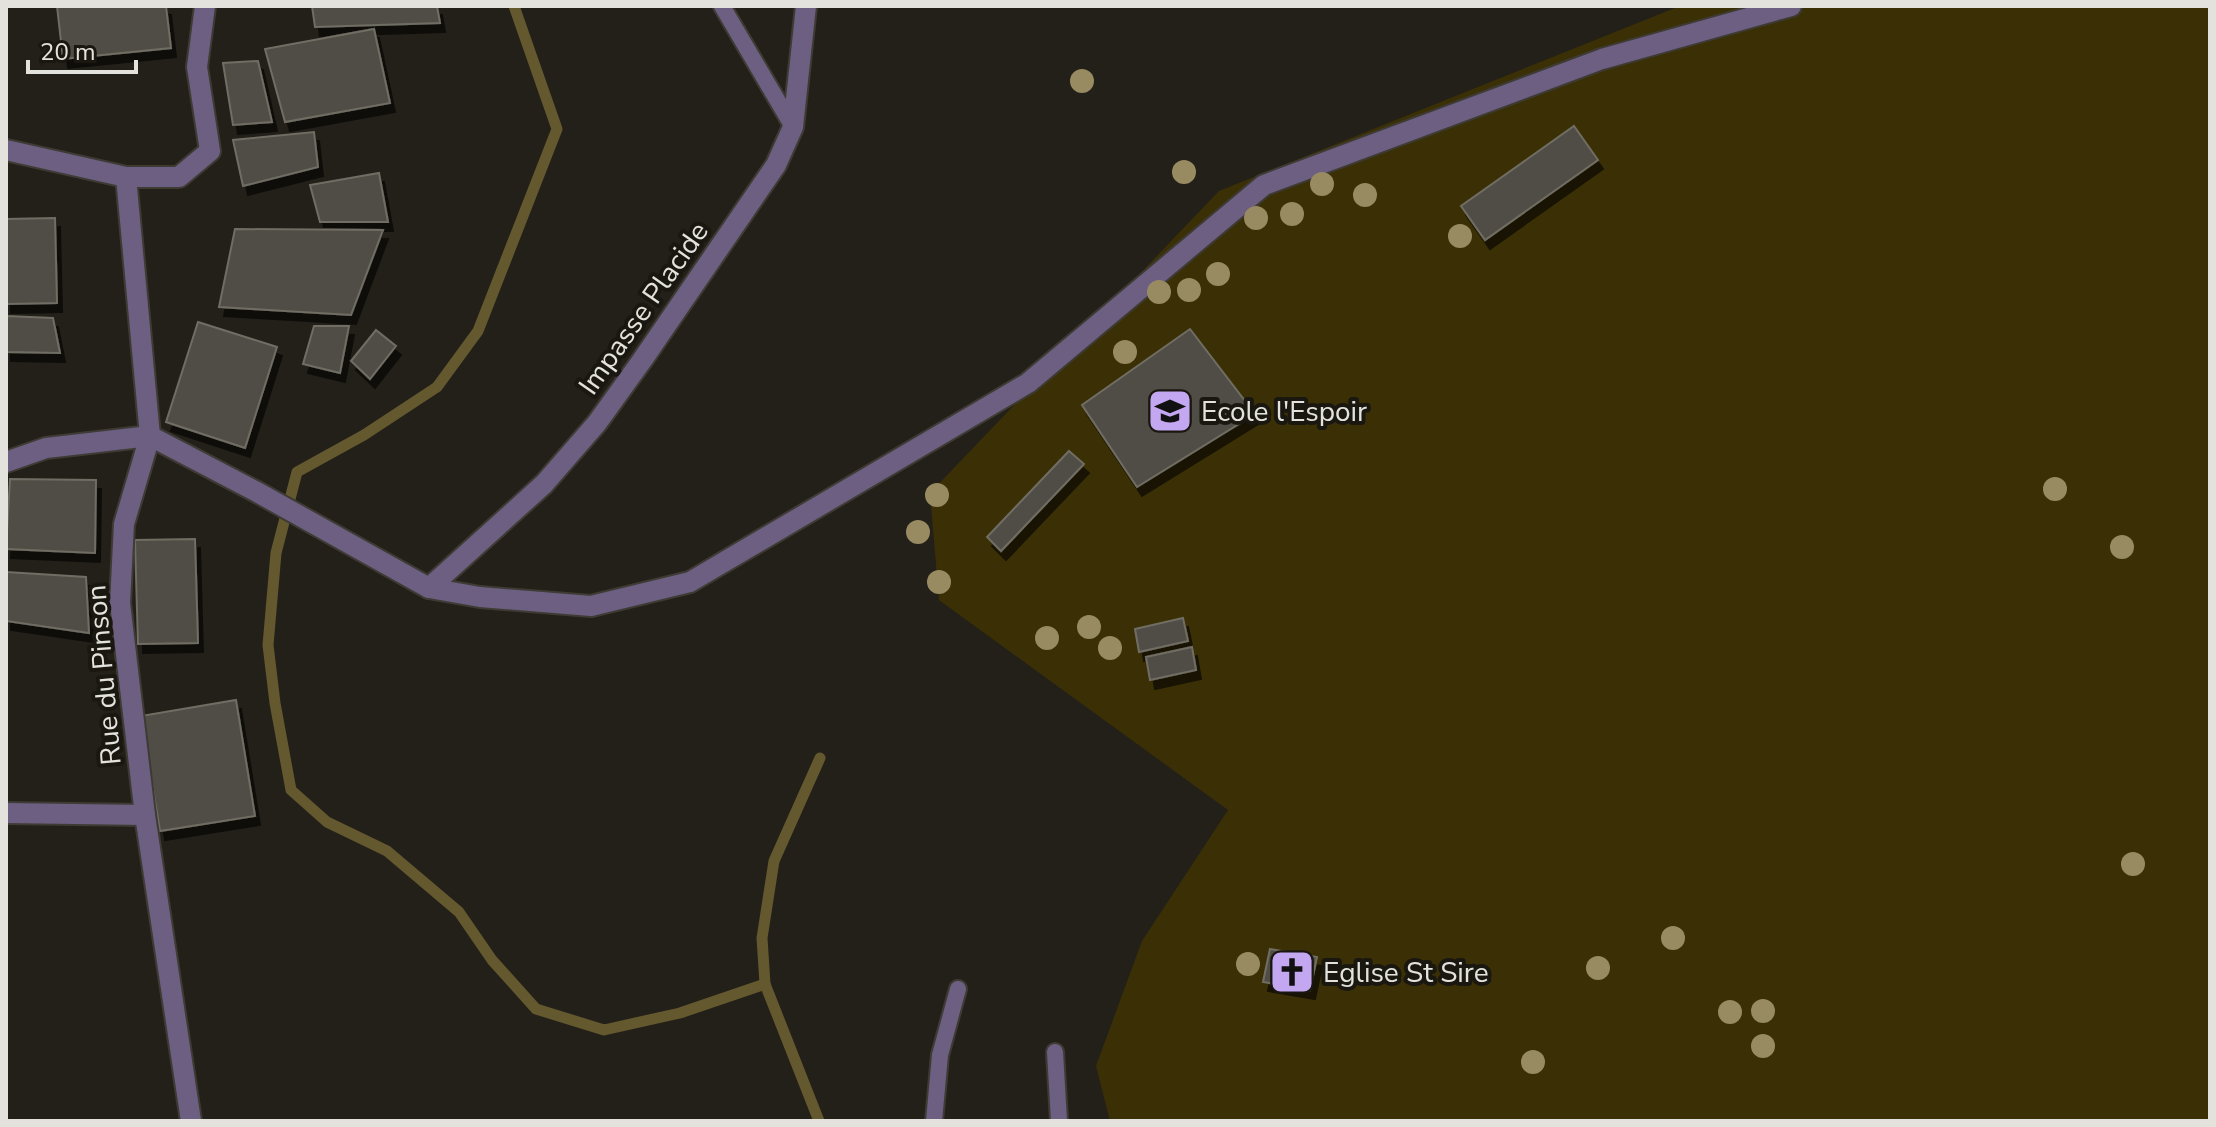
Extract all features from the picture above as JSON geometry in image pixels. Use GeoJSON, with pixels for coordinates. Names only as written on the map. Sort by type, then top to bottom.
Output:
{"type":"FeatureCollection","features":[{"type":"Feature","properties":{"kind":"street"},"geometry":{"type":"LineString","coordinates":[[6,150],[126,177],[179,177],[210,151],[197,67],[205,6]]}},
{"type":"Feature","properties":{"kind":"street","name":"Impasse Placide"},"geometry":{"type":"LineString","coordinates":[[429,588],[544,484],[597,423],[776,165],[793,127],[806,6]]}},
{"type":"Feature","properties":{"kind":"street"},"geometry":{"type":"LineString","coordinates":[[6,462],[46,448],[150,436],[429,588],[480,597],[591,606],[690,582],[1028,383],[1264,185],[1602,59],[1791,6]]}},
{"type":"Feature","properties":{"kind":"street","name":"Rue du Pinson"},"geometry":{"type":"LineString","coordinates":[[126,177],[150,436],[124,524],[120,603],[145,815],[191,1121]]}},
{"type":"Feature","properties":{"kind":"street"},"geometry":{"type":"LineString","coordinates":[[6,813],[145,815]]}},
{"type":"Feature","properties":{"kind":"lane"},"geometry":{"type":"LineString","coordinates":[[722,6],[793,127]]}},
{"type":"Feature","properties":{"kind":"lane"},"geometry":{"type":"LineString","coordinates":[[934,1121],[940,1055],[958,989]]}},
{"type":"Feature","properties":{"kind":"lane"},"geometry":{"type":"LineString","coordinates":[[1055,1052],[1059,1121]]}},
{"type":"Feature","properties":{"kind":"shaded area"},"geometry":{"type":"Polygon","coordinates":[[[1680,6],[2210,6],[2210,1121],[1110,1121],[1096,1066],[1142,941],[1228,810],[939,600],[930,493],[1219,191],[1680,6]]]}},
{"type":"Feature","properties":{"kind":"building"},"geometry":{"type":"Polygon","coordinates":[[[57,6],[166,6],[171,48],[63,59],[57,6]]]}},
{"type":"Feature","properties":{"kind":"building"},"geometry":{"type":"Polygon","coordinates":[[[312,6],[437,6],[440,23],[315,27],[312,6]]]}},
{"type":"Feature","properties":{"kind":"building"},"geometry":{"type":"Polygon","coordinates":[[[374,29],[390,103],[285,122],[265,49],[374,29]]]}},
{"type":"Feature","properties":{"kind":"building"},"geometry":{"type":"Polygon","coordinates":[[[258,61],[272,122],[233,125],[223,63],[258,61]]]}},
{"type":"Feature","properties":{"kind":"building"},"geometry":{"type":"Polygon","coordinates":[[[1574,126],[1598,160],[1485,240],[1461,206],[1574,126]]]}},
{"type":"Feature","properties":{"kind":"building"},"geometry":{"type":"Polygon","coordinates":[[[314,132],[318,167],[243,186],[233,140],[314,132]]]}},
{"type":"Feature","properties":{"kind":"building"},"geometry":{"type":"Polygon","coordinates":[[[379,173],[388,222],[320,222],[310,185],[379,173]]]}},
{"type":"Feature","properties":{"kind":"building"},"geometry":{"type":"Polygon","coordinates":[[[55,218],[57,303],[6,304],[6,219],[55,218]]]}},
{"type":"Feature","properties":{"kind":"building"},"geometry":{"type":"Polygon","coordinates":[[[235,229],[383,230],[351,315],[219,307],[235,229]]]}},
{"type":"Feature","properties":{"kind":"building"},"geometry":{"type":"Polygon","coordinates":[[[6,316],[53,318],[60,353],[6,352],[6,316]]]}},
{"type":"Feature","properties":{"kind":"building"},"geometry":{"type":"Polygon","coordinates":[[[198,322],[277,347],[245,448],[166,422],[198,322]]]}},
{"type":"Feature","properties":{"kind":"building"},"geometry":{"type":"Polygon","coordinates":[[[314,326],[349,326],[340,373],[303,364],[314,326]]]}},
{"type":"Feature","properties":{"kind":"building"},"geometry":{"type":"Polygon","coordinates":[[[1190,329],[1255,414],[1137,487],[1082,405],[1190,329]]]}},
{"type":"Feature","properties":{"kind":"building"},"geometry":{"type":"Polygon","coordinates":[[[376,330],[396,346],[370,379],[351,361],[376,330]]]}},
{"type":"Feature","properties":{"kind":"building"},"geometry":{"type":"Polygon","coordinates":[[[1069,451],[1084,464],[1001,551],[987,537],[1069,451]]]}},
{"type":"Feature","properties":{"kind":"building"},"geometry":{"type":"Polygon","coordinates":[[[10,479],[96,480],[95,553],[6,549],[10,479]]]}},
{"type":"Feature","properties":{"kind":"building"},"geometry":{"type":"Polygon","coordinates":[[[195,539],[198,643],[138,644],[135,540],[195,539]]]}},
{"type":"Feature","properties":{"kind":"building"},"geometry":{"type":"Polygon","coordinates":[[[6,572],[86,577],[89,633],[6,621],[6,572]]]}},
{"type":"Feature","properties":{"kind":"building"},"geometry":{"type":"Polygon","coordinates":[[[1183,618],[1188,641],[1139,652],[1135,629],[1183,618]]]}},
{"type":"Feature","properties":{"kind":"building"},"geometry":{"type":"Polygon","coordinates":[[[1192,647],[1196,670],[1150,680],[1146,657],[1192,647]]]}},
{"type":"Feature","properties":{"kind":"building"},"geometry":{"type":"Polygon","coordinates":[[[236,700],[255,816],[160,831],[141,716],[236,700]]]}},
{"type":"Feature","properties":{"kind":"building"},"geometry":{"type":"Polygon","coordinates":[[[1270,949],[1317,957],[1310,990],[1263,982],[1270,949]]]}},
{"type":"Feature","properties":{"kind":"waterway"},"geometry":{"type":"LineString","coordinates":[[514,6],[557,129],[478,331],[437,387],[364,435],[297,472],[276,553],[268,645],[291,790],[327,822],[387,851],[459,912],[492,960],[536,1009],[604,1030],[680,1013],[765,984]]}},
{"type":"Feature","properties":{"kind":"waterway"},"geometry":{"type":"LineString","coordinates":[[819,1121],[765,984],[762,938],[774,861],[820,758]]}},
{"type":"Feature","properties":{"kind":"place","name":"Ecole l'Espoir"},"geometry":{"type":"Point","coordinates":[1170,411]}},
{"type":"Feature","properties":{"kind":"place","name":"Eglise St Sire"},"geometry":{"type":"Point","coordinates":[1292,972]}}]}
